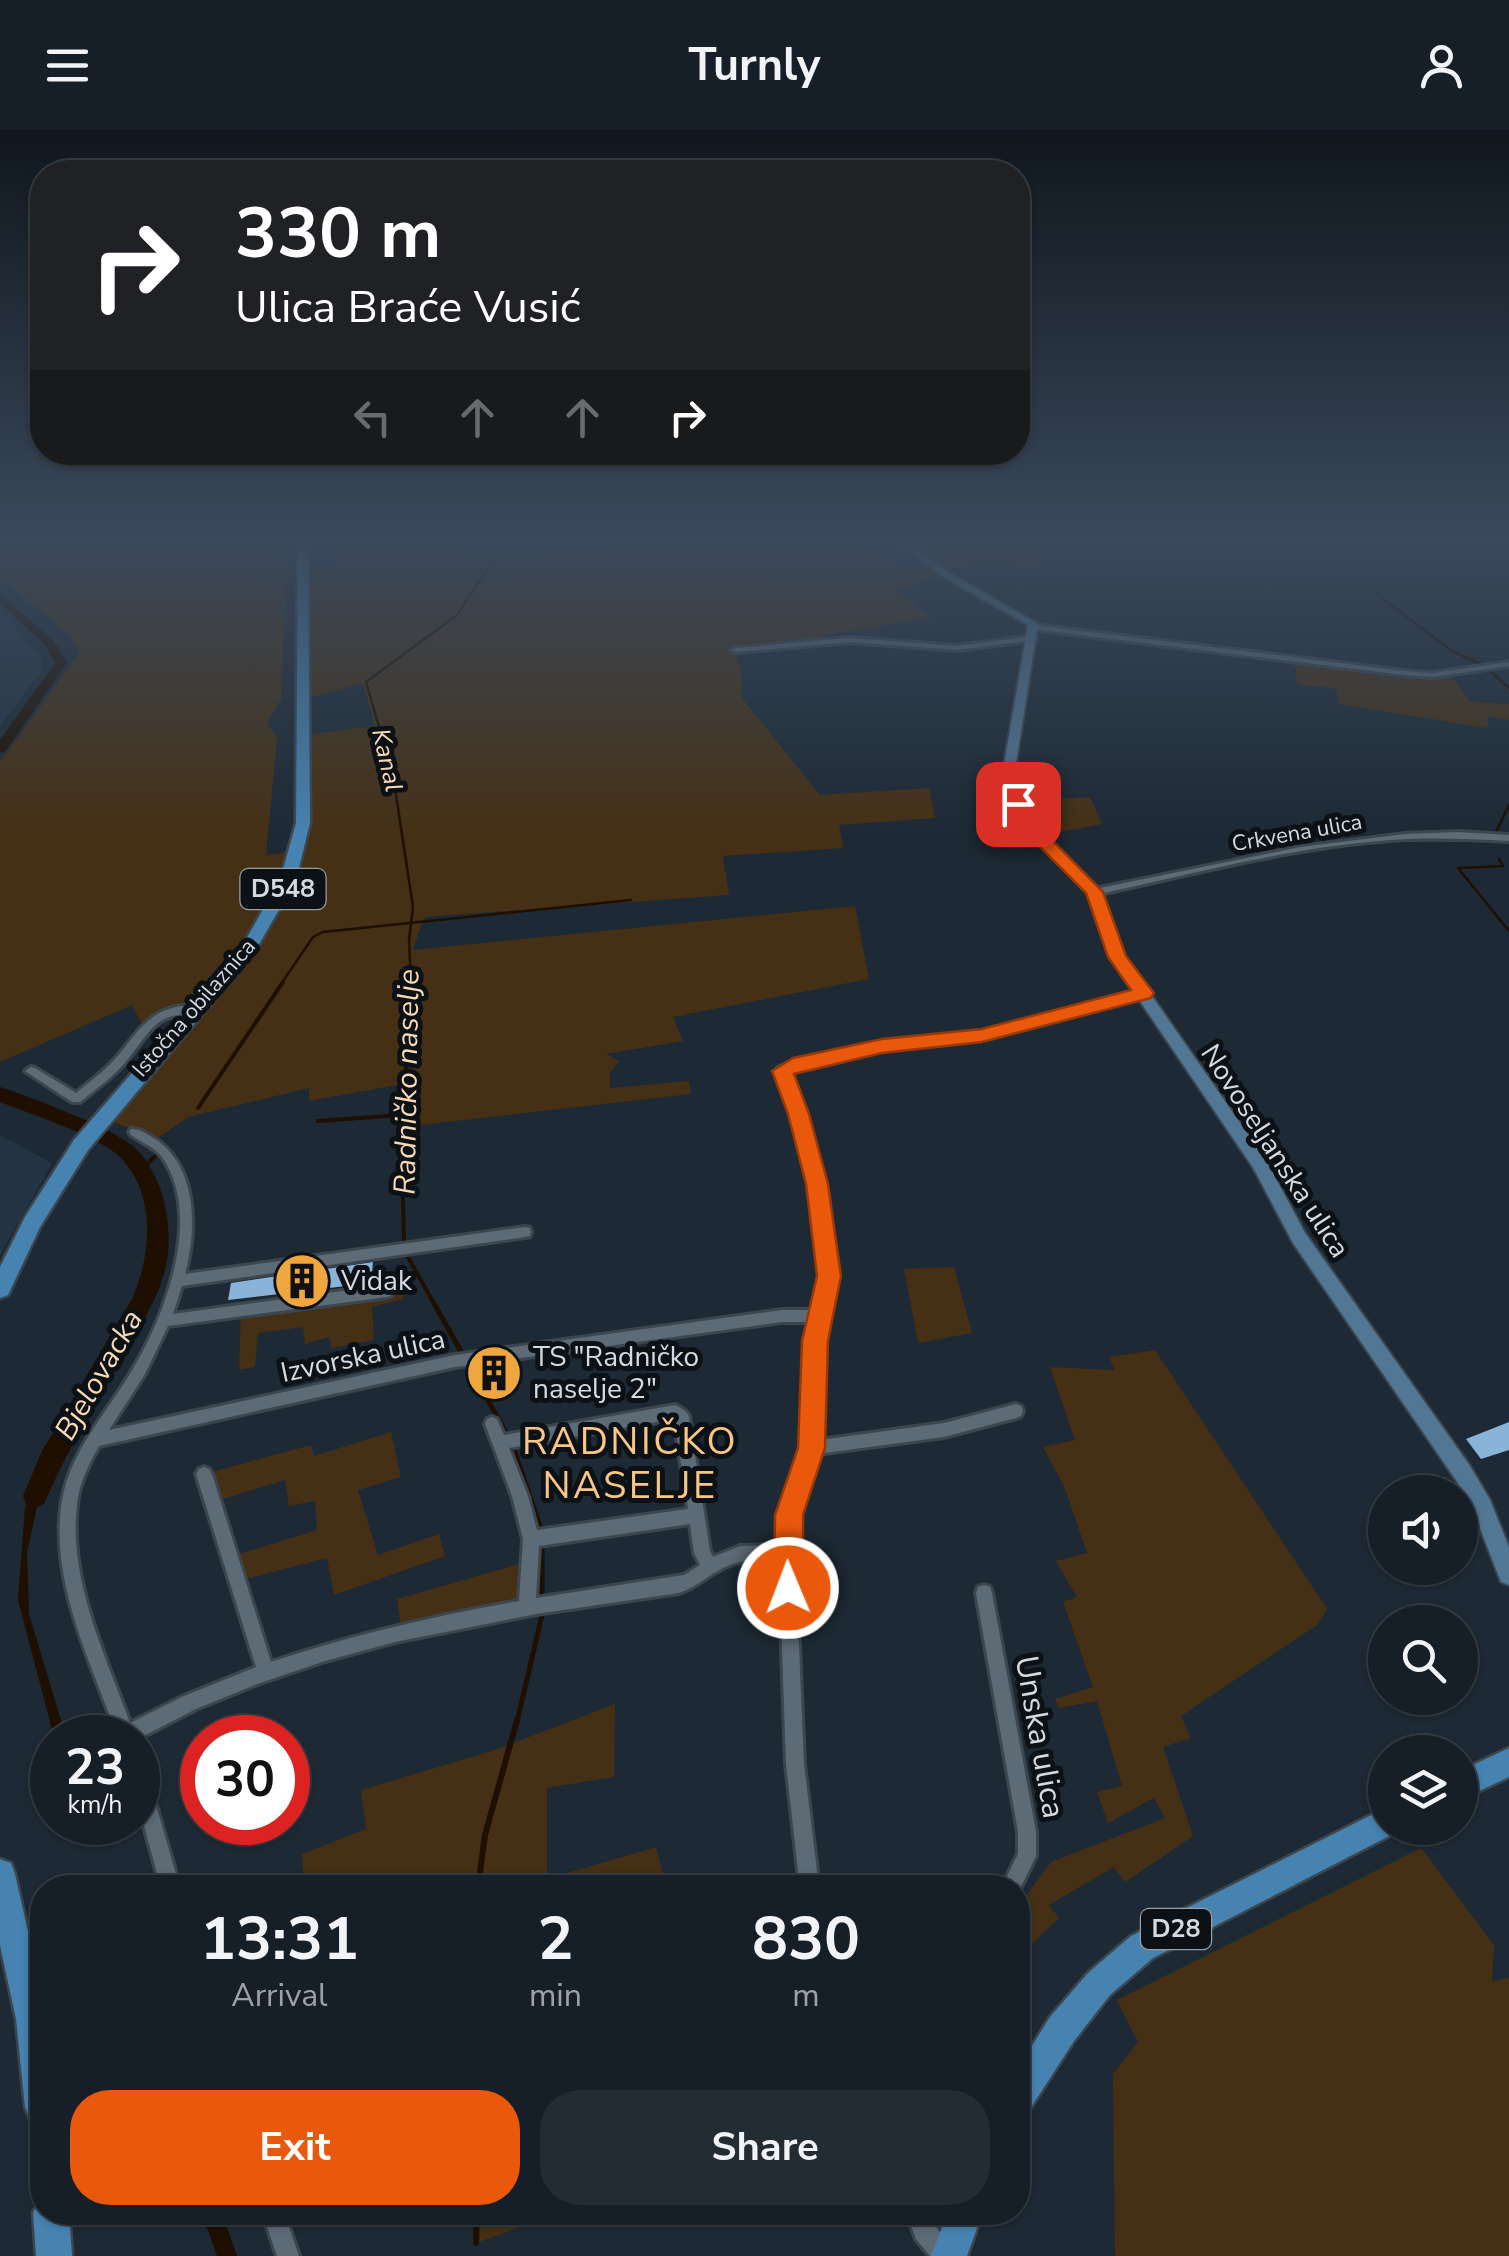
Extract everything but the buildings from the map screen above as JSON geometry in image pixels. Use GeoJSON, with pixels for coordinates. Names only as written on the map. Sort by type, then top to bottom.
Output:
{"type":"FeatureCollection","features":[{"type":"Feature","properties":{"kind":"main road","name":"Istočna obilaznica"},"geometry":{"type":"LineString","coordinates":[[0,1288],[32,1223],[101,1118],[248,949],[271,915],[298,850],[303,823],[304,637]]}},
{"type":"Feature","properties":{"kind":"main road","name":"Novoseljanska ulica"},"geometry":{"type":"LineString","coordinates":[[1033,637],[1007,782],[1042,839],[1094,892],[1117,957],[1260,1165],[1299,1238],[1464,1473],[1509,1574]]}},
{"type":"Feature","properties":{"kind":"main road"},"geometry":{"type":"LineString","coordinates":[[1478,1777],[1509,1762]]}},
{"type":"Feature","properties":{"kind":"main road","name":"D28"},"geometry":{"type":"LineString","coordinates":[[1030,2079],[1099,1984],[1142,1946],[1368,1832]]}},
{"type":"Feature","properties":{"kind":"main road"},"geometry":{"type":"LineString","coordinates":[[0,1874],[30,2010]]}},
{"type":"Feature","properties":{"kind":"main road"},"geometry":{"type":"LineString","coordinates":[[52,2225],[54,2256]]}},
{"type":"Feature","properties":{"kind":"main road"},"geometry":{"type":"LineString","coordinates":[[947,2256],[960,2225]]}},
{"type":"Feature","properties":{"kind":"street"},"geometry":{"type":"LineString","coordinates":[[735,650],[850,640],[957,648],[1012,637]]}},
{"type":"Feature","properties":{"kind":"street"},"geometry":{"type":"LineString","coordinates":[[1073,637],[1432,675],[1509,664]]}},
{"type":"Feature","properties":{"kind":"street","name":"Crkvena ulica"},"geometry":{"type":"LineString","coordinates":[[1094,892],[1332,844],[1398,836],[1509,838]]}},
{"type":"Feature","properties":{"kind":"street"},"geometry":{"type":"LineString","coordinates":[[808,1875],[795,1764],[787,1553],[791,1503],[812,1448],[815,1341],[829,1276],[828,1248],[808,1148],[782,1071],[793,1065],[882,1046],[982,1036],[1144,993]]}},
{"type":"Feature","properties":{"kind":"street"},"geometry":{"type":"LineString","coordinates":[[31,1070],[76,1098],[122,1059],[150,1021],[172,1011],[194,1011]]}},
{"type":"Feature","properties":{"kind":"street"},"geometry":{"type":"LineString","coordinates":[[119,1715],[79,1604],[66,1551],[70,1499],[80,1468],[164,1322],[187,1230],[185,1204],[171,1161],[163,1150],[135,1132]]}},
{"type":"Feature","properties":{"kind":"street"},"geometry":{"type":"LineString","coordinates":[[177,1281],[525,1232]]}},
{"type":"Feature","properties":{"kind":"street"},"geometry":{"type":"LineString","coordinates":[[164,1322],[388,1291]]}},
{"type":"Feature","properties":{"kind":"street","name":"Izvorska ulica"},"geometry":{"type":"LineString","coordinates":[[98,1439],[455,1361],[782,1316],[820,1316]]}},
{"type":"Feature","properties":{"kind":"street"},"geometry":{"type":"LineString","coordinates":[[812,1448],[944,1430],[1016,1411]]}},
{"type":"Feature","properties":{"kind":"street"},"geometry":{"type":"LineString","coordinates":[[500,1442],[675,1412],[682,1416],[695,1516],[702,1553],[710,1566]]}},
{"type":"Feature","properties":{"kind":"street"},"geometry":{"type":"LineString","coordinates":[[492,1424],[531,1539],[527,1606]]}},
{"type":"Feature","properties":{"kind":"street"},"geometry":{"type":"LineString","coordinates":[[204,1474],[266,1670]]}},
{"type":"Feature","properties":{"kind":"street"},"geometry":{"type":"LineString","coordinates":[[531,1539],[695,1516]]}},
{"type":"Feature","properties":{"kind":"street"},"geometry":{"type":"LineString","coordinates":[[160,1716],[266,1670],[402,1633],[527,1606],[679,1585],[698,1580],[710,1566],[755,1551],[787,1553]]}},
{"type":"Feature","properties":{"kind":"street","name":"Unska ulica"},"geometry":{"type":"LineString","coordinates":[[984,1593],[1027,1832],[1027,1856],[1017,1875]]}},
{"type":"Feature","properties":{"kind":"street"},"geometry":{"type":"LineString","coordinates":[[159,1845],[167,1875]]}},
{"type":"Feature","properties":{"kind":"street"},"geometry":{"type":"LineString","coordinates":[[277,2225],[288,2256]]}},
{"type":"Feature","properties":{"kind":"street"},"geometry":{"type":"LineString","coordinates":[[922,2225],[947,2256]]}},
{"type":"Feature","properties":{"kind":"shaded area"},"geometry":{"type":"Polygon","coordinates":[[[0,637],[24,637],[40,656],[44,668],[0,726],[0,637]]]}},
{"type":"Feature","properties":{"kind":"shaded area"},"geometry":{"type":"Polygon","coordinates":[[[71,637],[284,637],[281,699],[267,723],[277,739],[266,855],[295,851],[305,735],[375,726],[363,683],[304,699],[304,637],[825,637],[828,641],[735,652],[741,670],[742,698],[820,795],[929,788],[935,818],[839,825],[843,848],[723,856],[729,895],[424,917],[413,950],[855,906],[869,979],[673,1017],[683,1041],[606,1054],[619,1061],[610,1073],[610,1088],[689,1081],[691,1094],[402,1127],[402,1084],[309,1101],[309,1088],[188,1117],[158,1138],[101,1118],[196,1010],[167,1011],[154,1016],[143,1027],[132,1005],[0,1062],[0,762],[80,652],[71,637]]]}},
{"type":"Feature","properties":{"kind":"shaded area"},"geometry":{"type":"Polygon","coordinates":[[[1295,660],[1432,675],[1450,673],[1469,701],[1509,704],[1509,720],[1489,716],[1487,728],[1339,704],[1337,689],[1297,684],[1295,660]]]}},
{"type":"Feature","properties":{"kind":"shaded area"},"geometry":{"type":"Polygon","coordinates":[[[1090,797],[1102,824],[1050,834],[1023,801],[1090,797]]]}},
{"type":"Feature","properties":{"kind":"shaded area"},"geometry":{"type":"Polygon","coordinates":[[[0,1135],[52,1163],[0,1255],[0,1135]]]}},
{"type":"Feature","properties":{"kind":"shaded area"},"geometry":{"type":"Polygon","coordinates":[[[954,1267],[972,1333],[918,1343],[904,1269],[954,1267]]]}},
{"type":"Feature","properties":{"kind":"shaded area"},"geometry":{"type":"Polygon","coordinates":[[[405,1289],[403,1299],[372,1307],[374,1340],[331,1348],[330,1337],[305,1344],[303,1327],[258,1333],[255,1367],[239,1370],[241,1311],[405,1289]]]}},
{"type":"Feature","properties":{"kind":"shaded area"},"geometry":{"type":"Polygon","coordinates":[[[1155,1350],[1327,1609],[1317,1625],[1181,1716],[1191,1738],[1163,1747],[1193,1836],[1125,1882],[1114,1867],[1049,1905],[1059,1918],[1030,1946],[1030,1891],[1051,1862],[1165,1818],[1154,1798],[1108,1823],[1097,1792],[1122,1786],[1097,1701],[1059,1708],[1055,1699],[1093,1687],[1063,1602],[1077,1597],[1056,1561],[1087,1553],[1064,1486],[1043,1447],[1075,1440],[1050,1367],[1115,1370],[1109,1357],[1155,1350]]]}},
{"type":"Feature","properties":{"kind":"shaded area"},"geometry":{"type":"Polygon","coordinates":[[[391,1432],[401,1477],[358,1490],[378,1555],[439,1534],[445,1556],[334,1595],[327,1558],[238,1581],[230,1557],[317,1530],[315,1501],[289,1506],[285,1480],[213,1502],[204,1474],[311,1445],[314,1456],[391,1432]]]}},
{"type":"Feature","properties":{"kind":"shaded area"},"geometry":{"type":"Polygon","coordinates":[[[44,1475],[27,1552],[29,1614],[59,1715],[48,1715],[18,1600],[25,1507],[44,1475]]]}},
{"type":"Feature","properties":{"kind":"shaded area"},"geometry":{"type":"Polygon","coordinates":[[[530,1561],[527,1606],[402,1633],[397,1599],[530,1561]]]}},
{"type":"Feature","properties":{"kind":"shaded area"},"geometry":{"type":"Polygon","coordinates":[[[615,1704],[614,1777],[547,1788],[547,1875],[303,1875],[302,1854],[366,1829],[361,1790],[495,1750],[615,1704]]]}},
{"type":"Feature","properties":{"kind":"shaded area"},"geometry":{"type":"Polygon","coordinates":[[[656,1847],[663,1875],[561,1875],[656,1847]]]}},
{"type":"Feature","properties":{"kind":"shaded area"},"geometry":{"type":"Polygon","coordinates":[[[1421,1848],[1494,1945],[1492,1981],[1509,1978],[1509,2256],[1115,2256],[1113,2074],[1138,2042],[1117,2000],[1421,1848]]]}},
{"type":"Feature","properties":{"kind":"shaded area"},"geometry":{"type":"Polygon","coordinates":[[[206,2225],[226,2225],[237,2256],[217,2256],[206,2225]]]}},
{"type":"Feature","properties":{"kind":"shaded area"},"geometry":{"type":"Polygon","coordinates":[[[477,2225],[526,2225],[476,2243],[477,2225]]]}},
{"type":"Feature","properties":{"kind":"waterway","name":"Bjelovacka"},"geometry":{"type":"LineString","coordinates":[[0,749],[61,663],[44,637]]}},
{"type":"Feature","properties":{"kind":"waterway","name":"Kanal"},"geometry":{"type":"LineString","coordinates":[[411,923],[413,907],[393,775],[366,682],[427,637]]}},
{"type":"Feature","properties":{"kind":"waterway"},"geometry":{"type":"LineString","coordinates":[[1434,637],[1452,651],[1483,665]]}},
{"type":"Feature","properties":{"kind":"waterway"},"geometry":{"type":"LineString","coordinates":[[1490,671],[1509,688]]}},
{"type":"Feature","properties":{"kind":"waterway"},"geometry":{"type":"LineString","coordinates":[[1497,830],[1509,805]]}},
{"type":"Feature","properties":{"kind":"waterway"},"geometry":{"type":"LineString","coordinates":[[1499,859],[1503,866],[1458,868],[1509,931]]}},
{"type":"Feature","properties":{"kind":"waterway","name":"Kanal"},"geometry":{"type":"LineString","coordinates":[[411,923],[631,900]]}},
{"type":"Feature","properties":{"kind":"waterway","name":"Kanal"},"geometry":{"type":"LineString","coordinates":[[281,984],[313,937],[323,932],[411,923]]}},
{"type":"Feature","properties":{"kind":"waterway","name":"Radničko naselje"},"geometry":{"type":"LineString","coordinates":[[411,923],[411,984]]}},
{"type":"Feature","properties":{"kind":"waterway","name":"Kanal"},"geometry":{"type":"LineString","coordinates":[[198,1108],[283,982]]}},
{"type":"Feature","properties":{"kind":"waterway","name":"Radničko naselje"},"geometry":{"type":"LineString","coordinates":[[401,1115],[412,1009],[411,982]]}},
{"type":"Feature","properties":{"kind":"waterway","name":"Bjelovacka"},"geometry":{"type":"LineString","coordinates":[[0,1094],[105,1138],[127,1152],[142,1174],[155,1209],[159,1238],[154,1274],[141,1304],[50,1459],[35,1496]]}},
{"type":"Feature","properties":{"kind":"waterway"},"geometry":{"type":"LineString","coordinates":[[318,1121],[401,1115]]}},
{"type":"Feature","properties":{"kind":"waterway","name":"Radničko naselje"},"geometry":{"type":"LineString","coordinates":[[401,1115],[404,1242]]}},
{"type":"Feature","properties":{"kind":"waterway"},"geometry":{"type":"LineString","coordinates":[[140,1171],[156,1155]]}},
{"type":"Feature","properties":{"kind":"waterway","name":"Radničko naselje"},"geometry":{"type":"LineString","coordinates":[[405,1252],[436,1307]]}},
{"type":"Feature","properties":{"kind":"waterway","name":"Radničko naselje"},"geometry":{"type":"LineString","coordinates":[[435,1305],[463,1355]]}},
{"type":"Feature","properties":{"kind":"waterway","name":"Radničko naselje"},"geometry":{"type":"LineString","coordinates":[[468,1364],[506,1433]]}},
{"type":"Feature","properties":{"kind":"waterway","name":"Radničko naselje"},"geometry":{"type":"LineString","coordinates":[[512,1444],[541,1529]]}},
{"type":"Feature","properties":{"kind":"waterway","name":"Radničko naselje"},"geometry":{"type":"LineString","coordinates":[[542,1545],[542,1595]]}},
{"type":"Feature","properties":{"kind":"waterway","name":"Radničko naselje"},"geometry":{"type":"LineString","coordinates":[[517,1722],[542,1615]]}},
{"type":"Feature","properties":{"kind":"waterway","name":"Radničko naselje"},"geometry":{"type":"LineString","coordinates":[[480,1875],[485,1835],[517,1720]]}},
{"type":"Feature","properties":{"kind":"waterway","name":"Radničko naselje"},"geometry":{"type":"LineString","coordinates":[[476,2243],[477,2225]]}},
{"type":"Feature","properties":{"kind":"place","name":"Vidak"},"geometry":{"type":"Point","coordinates":[302,1281]}},
{"type":"Feature","properties":{"kind":"place","name":"TS \"Radničko naselje 2\""},"geometry":{"type":"Point","coordinates":[494,1373]}},
{"type":"Feature","properties":{"kind":"district","name":"RADNIČKO NASELJE"},"geometry":{"type":"Point","coordinates":[630,1463]}},
{"type":"Feature","properties":{"kind":"route"},"geometry":{"type":"LineString","coordinates":[[788,1588],[789,1515],[812,1448],[815,1341],[829,1276],[817,1184],[799,1114],[782,1071],[793,1065],[882,1046],[982,1036],[1144,993],[1117,957],[1094,892],[1042,839],[1018,804]]}}]}
